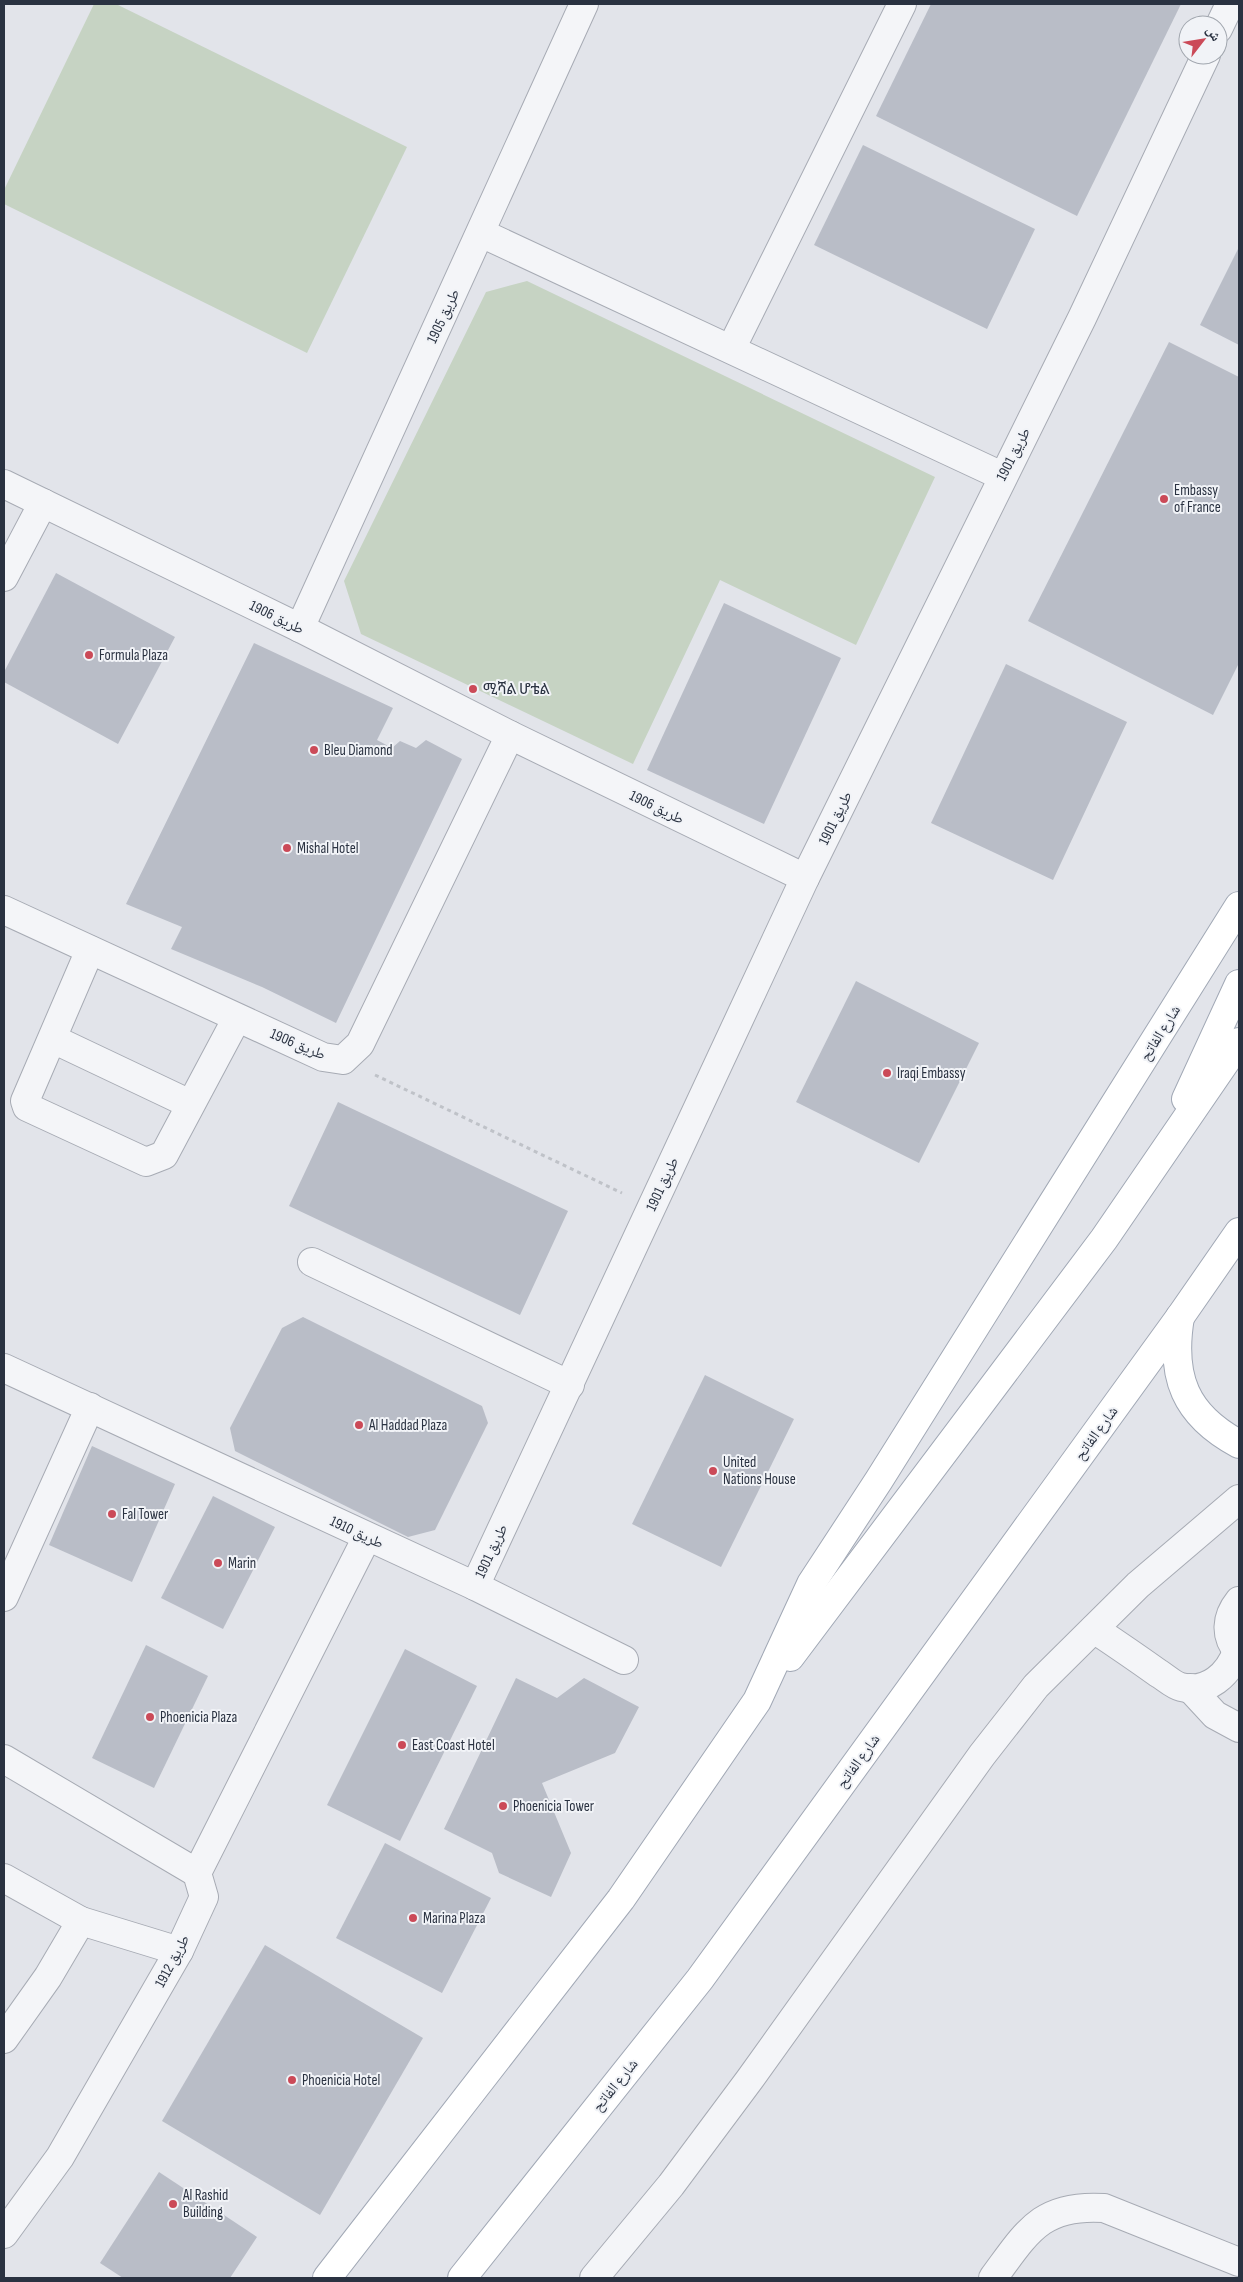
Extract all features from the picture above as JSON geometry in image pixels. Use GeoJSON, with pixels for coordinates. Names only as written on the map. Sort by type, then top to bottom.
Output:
{"type":"FeatureCollection","features":[{"type":"Feature","properties":{"kind":"main road","name":"شارع الفاتح"},"geometry":{"type":"LineString","coordinates":[[757,1701],[811,1584],[890,1464],[1239,906]]}},
{"type":"Feature","properties":{"kind":"main road"},"geometry":{"type":"LineString","coordinates":[[1164,1151],[1202,1061],[1239,984]]}},
{"type":"Feature","properties":{"kind":"main road","name":"شارع الفاتح"},"geometry":{"type":"LineString","coordinates":[[327,2278],[621,1899],[757,1701],[1104,1239],[1239,1042]]}},
{"type":"Feature","properties":{"kind":"main road","name":"شارع الفاتح"},"geometry":{"type":"LineString","coordinates":[[462,2278],[700,1978],[1180,1317],[1239,1232]]}},
{"type":"Feature","properties":{"kind":"main road"},"geometry":{"type":"LineString","coordinates":[[1180,1317],[1176,1343],[1177,1370],[1186,1394],[1200,1416],[1220,1434],[1239,1444]]}},
{"type":"Feature","properties":{"kind":"street","name":"طريق 1905"},"geometry":{"type":"LineString","coordinates":[[300,628],[584,4]]}},
{"type":"Feature","properties":{"kind":"street"},"geometry":{"type":"LineString","coordinates":[[731,349],[902,4]]}},
{"type":"Feature","properties":{"kind":"street","name":"طريق 1901"},"geometry":{"type":"LineString","coordinates":[[474,1586],[570,1386],[805,878],[945,598],[1002,476],[1082,318],[1201,65]]}},
{"type":"Feature","properties":{"kind":"street"},"geometry":{"type":"LineString","coordinates":[[481,233],[1002,476]]}},
{"type":"Feature","properties":{"kind":"street","name":"طريق 1906"},"geometry":{"type":"LineString","coordinates":[[4,484],[300,628],[510,735],[805,878]]}},
{"type":"Feature","properties":{"kind":"street"},"geometry":{"type":"LineString","coordinates":[[4,577],[43,503]]}},
{"type":"Feature","properties":{"kind":"street","name":"طريق 1906"},"geometry":{"type":"LineString","coordinates":[[4,910],[323,1057],[342,1060],[360,1044],[510,735]]}},
{"type":"Feature","properties":{"kind":"street"},"geometry":{"type":"LineString","coordinates":[[90,950],[25,1101],[28,1107],[146,1162],[164,1155],[237,1018]]}},
{"type":"Feature","properties":{"kind":"street"},"geometry":{"type":"LineString","coordinates":[[53,1039],[190,1104]]}},
{"type":"Feature","properties":{"kind":"street"},"geometry":{"type":"LineString","coordinates":[[312,1262],[570,1386]]}},
{"type":"Feature","properties":{"kind":"street","name":"طريق 1910"},"geometry":{"type":"LineString","coordinates":[[4,1368],[474,1586],[624,1660]]}},
{"type":"Feature","properties":{"kind":"street"},"geometry":{"type":"LineString","coordinates":[[4,1598],[90,1407]]}},
{"type":"Feature","properties":{"kind":"street"},"geometry":{"type":"LineString","coordinates":[[594,2278],[671,2184],[750,2079],[982,1755],[1036,1686],[1138,1585],[1239,1500]]}},
{"type":"Feature","properties":{"kind":"street"},"geometry":{"type":"LineString","coordinates":[[4,1759],[197,1873],[367,1537]]}},
{"type":"Feature","properties":{"kind":"street"},"geometry":{"type":"LineString","coordinates":[[1094,1629],[1180,1687],[1200,1688],[1213,1683],[1224,1675],[1238,1652],[1230,1641],[1228,1628],[1229,1618],[1239,1601]]}},
{"type":"Feature","properties":{"kind":"street"},"geometry":{"type":"LineString","coordinates":[[1190,1688],[1215,1716],[1239,1728]]}},
{"type":"Feature","properties":{"kind":"street","name":"طريق 1912"},"geometry":{"type":"LineString","coordinates":[[4,2234],[60,2157],[179,1951],[204,1897],[197,1873]]}},
{"type":"Feature","properties":{"kind":"street"},"geometry":{"type":"LineString","coordinates":[[4,1878],[81,1921],[179,1951]]}},
{"type":"Feature","properties":{"kind":"street"},"geometry":{"type":"LineString","coordinates":[[4,2039],[48,1977],[81,1921]]}},
{"type":"Feature","properties":{"kind":"street"},"geometry":{"type":"LineString","coordinates":[[993,2278],[1028,2232],[1043,2219],[1062,2211],[1083,2206],[1111,2210],[1239,2262]]}},
{"type":"Feature","properties":{"kind":"path"},"geometry":{"type":"LineString","coordinates":[[342,1060],[652,1207]]}},
{"type":"Feature","properties":{"kind":"green space"},"geometry":{"type":"Polygon","coordinates":[[[94,4],[116,4],[407,147],[307,353],[4,204],[4,190],[94,4]]]}},
{"type":"Feature","properties":{"kind":"green space"},"geometry":{"type":"Polygon","coordinates":[[[527,281],[935,477],[856,645],[720,580],[633,764],[361,634],[344,581],[486,292],[527,281]]]}},
{"type":"Feature","properties":{"kind":"building"},"geometry":{"type":"Polygon","coordinates":[[[931,4],[1181,4],[1077,216],[876,116],[931,4]]]}},
{"type":"Feature","properties":{"kind":"building"},"geometry":{"type":"Polygon","coordinates":[[[863,145],[1035,229],[987,329],[814,245],[863,145]]]}},
{"type":"Feature","properties":{"kind":"building"},"geometry":{"type":"Polygon","coordinates":[[[1239,247],[1239,345],[1200,325],[1239,247]]]}},
{"type":"Feature","properties":{"kind":"building","name":"Embassy of France"},"geometry":{"type":"Polygon","coordinates":[[[1169,342],[1239,377],[1239,663],[1213,715],[1028,621],[1169,342]]]}},
{"type":"Feature","properties":{"kind":"building","name":"Formula Plaza"},"geometry":{"type":"Polygon","coordinates":[[[56,573],[175,637],[118,744],[4,682],[4,672],[56,573]]]}},
{"type":"Feature","properties":{"kind":"building"},"geometry":{"type":"Polygon","coordinates":[[[724,603],[841,658],[764,824],[647,770],[724,603]]]}},
{"type":"Feature","properties":{"kind":"building","name":"Mishal Hotel"},"geometry":{"type":"Polygon","coordinates":[[[254,643],[393,708],[377,740],[392,748],[400,741],[416,748],[426,740],[462,759],[336,1023],[262,987],[171,949],[182,927],[126,904],[254,643]]]}},
{"type":"Feature","properties":{"kind":"building"},"geometry":{"type":"Polygon","coordinates":[[[1006,664],[1127,722],[1053,880],[931,823],[1006,664]]]}},
{"type":"Feature","properties":{"kind":"building","name":"Iraqi Embassy"},"geometry":{"type":"Polygon","coordinates":[[[856,981],[979,1043],[919,1163],[796,1102],[856,981]]]}},
{"type":"Feature","properties":{"kind":"building"},"geometry":{"type":"Polygon","coordinates":[[[338,1102],[568,1211],[520,1315],[289,1206],[338,1102]]]}},
{"type":"Feature","properties":{"kind":"building","name":"Al Haddad Plaza"},"geometry":{"type":"Polygon","coordinates":[[[303,1317],[482,1406],[488,1423],[435,1530],[408,1537],[235,1451],[230,1428],[282,1328],[303,1317]]]}},
{"type":"Feature","properties":{"kind":"building","name":"United Nations House"},"geometry":{"type":"Polygon","coordinates":[[[705,1375],[794,1419],[721,1567],[632,1524],[705,1375]]]}},
{"type":"Feature","properties":{"kind":"building","name":"Fal Tower"},"geometry":{"type":"Polygon","coordinates":[[[92,1446],[175,1484],[132,1582],[49,1545],[92,1446]]]}},
{"type":"Feature","properties":{"kind":"building","name":"Marin"},"geometry":{"type":"Polygon","coordinates":[[[213,1496],[275,1527],[223,1629],[161,1598],[213,1496]]]}},
{"type":"Feature","properties":{"kind":"building","name":"Phoenicia Plaza"},"geometry":{"type":"Polygon","coordinates":[[[146,1645],[208,1676],[154,1788],[92,1758],[146,1645]]]}},
{"type":"Feature","properties":{"kind":"building","name":"East Coast Hotel"},"geometry":{"type":"Polygon","coordinates":[[[405,1649],[477,1686],[400,1841],[327,1805],[405,1649]]]}},
{"type":"Feature","properties":{"kind":"building","name":"Phoenicia Tower"},"geometry":{"type":"Polygon","coordinates":[[[516,1678],[557,1698],[584,1678],[639,1707],[615,1753],[542,1783],[571,1853],[551,1897],[499,1873],[492,1853],[444,1829],[516,1678]]]}},
{"type":"Feature","properties":{"kind":"building","name":"Marina Plaza"},"geometry":{"type":"Polygon","coordinates":[[[385,1843],[491,1898],[442,1993],[336,1938],[385,1843]]]}},
{"type":"Feature","properties":{"kind":"building","name":"Phoenicia Hotel"},"geometry":{"type":"Polygon","coordinates":[[[265,1945],[423,2038],[320,2215],[162,2121],[265,1945]]]}},
{"type":"Feature","properties":{"kind":"building","name":"Al Rashid Building"},"geometry":{"type":"Polygon","coordinates":[[[159,2172],[257,2237],[230,2278],[123,2278],[100,2263],[159,2172]]]}},
{"type":"Feature","properties":{"kind":"place","name":"Embassy of France"},"geometry":{"type":"Point","coordinates":[1164,499]}},
{"type":"Feature","properties":{"kind":"place","name":"Formula Plaza"},"geometry":{"type":"Point","coordinates":[89,655]}},
{"type":"Feature","properties":{"kind":"place","name":"ሚሻል ሆቴል"},"geometry":{"type":"Point","coordinates":[473,689]}},
{"type":"Feature","properties":{"kind":"place","name":"Bleu Diamond"},"geometry":{"type":"Point","coordinates":[314,750]}},
{"type":"Feature","properties":{"kind":"place","name":"Mishal Hotel"},"geometry":{"type":"Point","coordinates":[287,848]}},
{"type":"Feature","properties":{"kind":"place","name":"Iraqi Embassy"},"geometry":{"type":"Point","coordinates":[887,1073]}},
{"type":"Feature","properties":{"kind":"place","name":"Al Haddad Plaza"},"geometry":{"type":"Point","coordinates":[359,1425]}},
{"type":"Feature","properties":{"kind":"place","name":"United Nations House"},"geometry":{"type":"Point","coordinates":[713,1471]}},
{"type":"Feature","properties":{"kind":"place","name":"Fal Tower"},"geometry":{"type":"Point","coordinates":[112,1514]}},
{"type":"Feature","properties":{"kind":"place","name":"Marin"},"geometry":{"type":"Point","coordinates":[218,1563]}},
{"type":"Feature","properties":{"kind":"place","name":"Phoenicia Plaza"},"geometry":{"type":"Point","coordinates":[150,1717]}},
{"type":"Feature","properties":{"kind":"place","name":"East Coast Hotel"},"geometry":{"type":"Point","coordinates":[402,1745]}},
{"type":"Feature","properties":{"kind":"place","name":"Phoenicia Tower"},"geometry":{"type":"Point","coordinates":[503,1806]}},
{"type":"Feature","properties":{"kind":"place","name":"Marina Plaza"},"geometry":{"type":"Point","coordinates":[413,1918]}},
{"type":"Feature","properties":{"kind":"place","name":"Phoenicia Hotel"},"geometry":{"type":"Point","coordinates":[292,2080]}},
{"type":"Feature","properties":{"kind":"place","name":"Al Rashid Building"},"geometry":{"type":"Point","coordinates":[173,2204]}}]}
